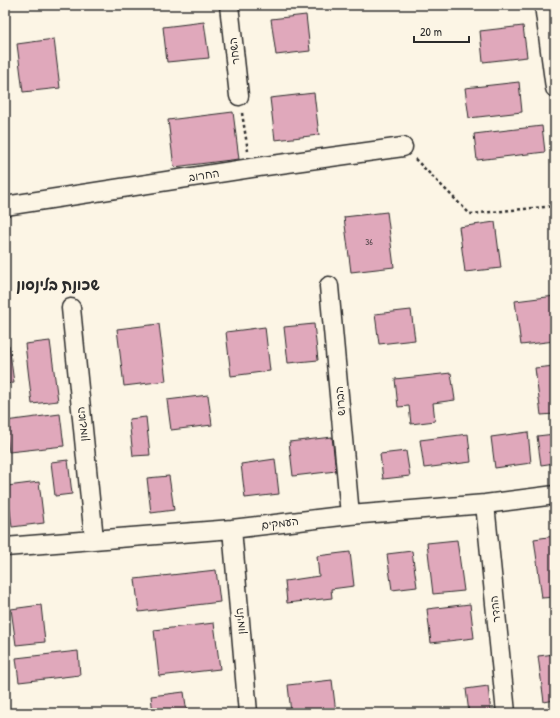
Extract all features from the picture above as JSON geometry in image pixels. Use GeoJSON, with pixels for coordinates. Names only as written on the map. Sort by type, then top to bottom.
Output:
{"type":"FeatureCollection","features":[{"type":"Feature","properties":{"kind":"street","name":"השחר"},"geometry":{"type":"LineString","coordinates":[[229,5],[239,96]]}},
{"type":"Feature","properties":{"kind":"street"},"geometry":{"type":"LineString","coordinates":[[544,5],[555,88]]}},
{"type":"Feature","properties":{"kind":"street","name":"החרוב"},"geometry":{"type":"LineString","coordinates":[[5,206],[251,168],[403,147]]}},
{"type":"Feature","properties":{"kind":"street","name":"הברוש"},"geometry":{"type":"LineString","coordinates":[[329,286],[350,515]]}},
{"type":"Feature","properties":{"kind":"street","name":"האגמון"},"geometry":{"type":"LineString","coordinates":[[71,308],[94,539]]}},
{"type":"Feature","properties":{"kind":"street","name":"העמקים"},"geometry":{"type":"LineString","coordinates":[[5,546],[232,529],[350,515],[485,504],[555,495]]}},
{"type":"Feature","properties":{"kind":"street","name":"ההדר"},"geometry":{"type":"LineString","coordinates":[[485,504],[506,713]]}},
{"type":"Feature","properties":{"kind":"street","name":"הלימון"},"geometry":{"type":"LineString","coordinates":[[232,529],[248,713]]}},
{"type":"Feature","properties":{"kind":"path"},"geometry":{"type":"LineString","coordinates":[[239,96],[251,168]]}},
{"type":"Feature","properties":{"kind":"path"},"geometry":{"type":"LineString","coordinates":[[403,147],[470,214],[555,206]]}},
{"type":"Feature","properties":{"kind":"building"},"geometry":{"type":"Polygon","coordinates":[[[5,5],[7,21],[5,21],[5,5]]]}},
{"type":"Feature","properties":{"kind":"building"},"geometry":{"type":"Polygon","coordinates":[[[306,15],[310,51],[276,55],[271,19],[306,15]]]}},
{"type":"Feature","properties":{"kind":"building"},"geometry":{"type":"Polygon","coordinates":[[[204,22],[209,58],[167,62],[163,27],[204,22]]]}},
{"type":"Feature","properties":{"kind":"building"},"geometry":{"type":"Polygon","coordinates":[[[523,26],[527,57],[483,62],[480,31],[523,26]]]}},
{"type":"Feature","properties":{"kind":"building"},"geometry":{"type":"Polygon","coordinates":[[[54,39],[60,88],[23,92],[17,44],[54,39]]]}},
{"type":"Feature","properties":{"kind":"building"},"geometry":{"type":"Polygon","coordinates":[[[519,82],[522,112],[469,118],[465,88],[519,82]]]}},
{"type":"Feature","properties":{"kind":"building"},"geometry":{"type":"Polygon","coordinates":[[[314,93],[319,135],[275,140],[270,98],[314,93]]]}},
{"type":"Feature","properties":{"kind":"building"},"geometry":{"type":"Polygon","coordinates":[[[233,112],[239,159],[174,167],[168,120],[233,112]]]}},
{"type":"Feature","properties":{"kind":"building"},"geometry":{"type":"Polygon","coordinates":[[[542,126],[545,152],[477,160],[474,134],[542,126]]]}},
{"type":"Feature","properties":{"kind":"building"},"geometry":{"type":"Polygon","coordinates":[[[387,212],[394,267],[351,272],[344,217],[387,212]]]}},
{"type":"Feature","properties":{"kind":"building"},"geometry":{"type":"Polygon","coordinates":[[[495,222],[501,268],[465,272],[459,227],[495,222]]]}},
{"type":"Feature","properties":{"kind":"building"},"geometry":{"type":"Polygon","coordinates":[[[555,296],[555,341],[521,345],[515,301],[555,296]]]}},
{"type":"Feature","properties":{"kind":"building"},"geometry":{"type":"Polygon","coordinates":[[[411,310],[415,340],[379,344],[375,314],[411,310]]]}},
{"type":"Feature","properties":{"kind":"building"},"geometry":{"type":"Polygon","coordinates":[[[159,324],[166,381],[124,386],[117,329],[159,324]]]}},
{"type":"Feature","properties":{"kind":"building"},"geometry":{"type":"Polygon","coordinates":[[[314,324],[318,360],[288,363],[284,327],[314,324]]]}},
{"type":"Feature","properties":{"kind":"building"},"geometry":{"type":"Polygon","coordinates":[[[265,327],[270,371],[231,376],[226,332],[265,327]]]}},
{"type":"Feature","properties":{"kind":"building"},"geometry":{"type":"Polygon","coordinates":[[[50,341],[58,401],[32,404],[25,344],[50,341]]]}},
{"type":"Feature","properties":{"kind":"building"},"geometry":{"type":"Polygon","coordinates":[[[9,345],[14,383],[5,384],[5,346],[9,345]]]}},
{"type":"Feature","properties":{"kind":"building"},"geometry":{"type":"Polygon","coordinates":[[[555,366],[555,414],[541,415],[535,368],[555,366]]]}},
{"type":"Feature","properties":{"kind":"building"},"geometry":{"type":"Polygon","coordinates":[[[451,373],[455,400],[433,403],[435,421],[411,424],[409,406],[398,407],[395,379],[451,373]]]}},
{"type":"Feature","properties":{"kind":"building"},"geometry":{"type":"Polygon","coordinates":[[[208,395],[212,425],[171,430],[167,400],[208,395]]]}},
{"type":"Feature","properties":{"kind":"building"},"geometry":{"type":"Polygon","coordinates":[[[60,414],[64,446],[9,452],[5,421],[60,414]]]}},
{"type":"Feature","properties":{"kind":"building"},"geometry":{"type":"Polygon","coordinates":[[[146,417],[150,455],[133,456],[129,419],[146,417]]]}},
{"type":"Feature","properties":{"kind":"building"},"geometry":{"type":"Polygon","coordinates":[[[528,432],[531,463],[495,468],[491,437],[528,432]]]}},
{"type":"Feature","properties":{"kind":"building"},"geometry":{"type":"Polygon","coordinates":[[[468,434],[471,462],[424,468],[420,440],[468,434]]]}},
{"type":"Feature","properties":{"kind":"building"},"geometry":{"type":"Polygon","coordinates":[[[555,434],[555,463],[541,465],[537,436],[555,434]]]}},
{"type":"Feature","properties":{"kind":"building"},"geometry":{"type":"Polygon","coordinates":[[[332,437],[336,471],[293,476],[289,442],[332,437]]]}},
{"type":"Feature","properties":{"kind":"building"},"geometry":{"type":"Polygon","coordinates":[[[406,451],[410,476],[383,479],[380,454],[406,451]]]}},
{"type":"Feature","properties":{"kind":"building"},"geometry":{"type":"Polygon","coordinates":[[[275,459],[279,494],[245,498],[241,464],[275,459]]]}},
{"type":"Feature","properties":{"kind":"building"},"geometry":{"type":"Polygon","coordinates":[[[68,460],[72,494],[55,496],[51,462],[68,460]]]}},
{"type":"Feature","properties":{"kind":"building"},"geometry":{"type":"Polygon","coordinates":[[[169,476],[174,510],[151,513],[147,478],[169,476]]]}},
{"type":"Feature","properties":{"kind":"building"},"geometry":{"type":"Polygon","coordinates":[[[39,482],[44,523],[12,527],[7,486],[39,482]]]}},
{"type":"Feature","properties":{"kind":"building"},"geometry":{"type":"Polygon","coordinates":[[[555,536],[555,597],[542,598],[534,539],[555,536]]]}},
{"type":"Feature","properties":{"kind":"building"},"geometry":{"type":"Polygon","coordinates":[[[457,540],[464,591],[433,594],[427,543],[457,540]]]}},
{"type":"Feature","properties":{"kind":"building"},"geometry":{"type":"Polygon","coordinates":[[[412,551],[417,587],[392,590],[387,554],[412,551]]]}},
{"type":"Feature","properties":{"kind":"building"},"geometry":{"type":"Polygon","coordinates":[[[350,552],[354,586],[331,589],[332,598],[287,603],[285,581],[319,576],[317,556],[350,552]]]}},
{"type":"Feature","properties":{"kind":"building"},"geometry":{"type":"Polygon","coordinates":[[[216,570],[220,602],[139,612],[135,579],[216,570]]]}},
{"type":"Feature","properties":{"kind":"building"},"geometry":{"type":"Polygon","coordinates":[[[470,604],[474,638],[431,643],[427,609],[470,604]]]}},
{"type":"Feature","properties":{"kind":"building"},"geometry":{"type":"Polygon","coordinates":[[[41,605],[45,642],[16,645],[11,609],[41,605]]]}},
{"type":"Feature","properties":{"kind":"building"},"geometry":{"type":"Polygon","coordinates":[[[214,623],[220,669],[159,676],[154,630],[214,623]]]}},
{"type":"Feature","properties":{"kind":"building"},"geometry":{"type":"Polygon","coordinates":[[[78,651],[80,675],[19,682],[16,658],[78,651]]]}},
{"type":"Feature","properties":{"kind":"building"},"geometry":{"type":"Polygon","coordinates":[[[555,654],[555,700],[544,702],[538,656],[555,654]]]}},
{"type":"Feature","properties":{"kind":"building"},"geometry":{"type":"Polygon","coordinates":[[[332,680],[336,713],[291,713],[288,685],[332,680]]]}},
{"type":"Feature","properties":{"kind":"building"},"geometry":{"type":"Polygon","coordinates":[[[488,686],[491,713],[469,713],[466,689],[488,686]]]}},
{"type":"Feature","properties":{"kind":"building"},"geometry":{"type":"Polygon","coordinates":[[[184,692],[187,713],[153,713],[151,696],[184,692]]]}},
{"type":"Feature","properties":{"kind":"district","name":"שכונת בלינסון"},"geometry":{"type":"Point","coordinates":[58,285]}}]}
